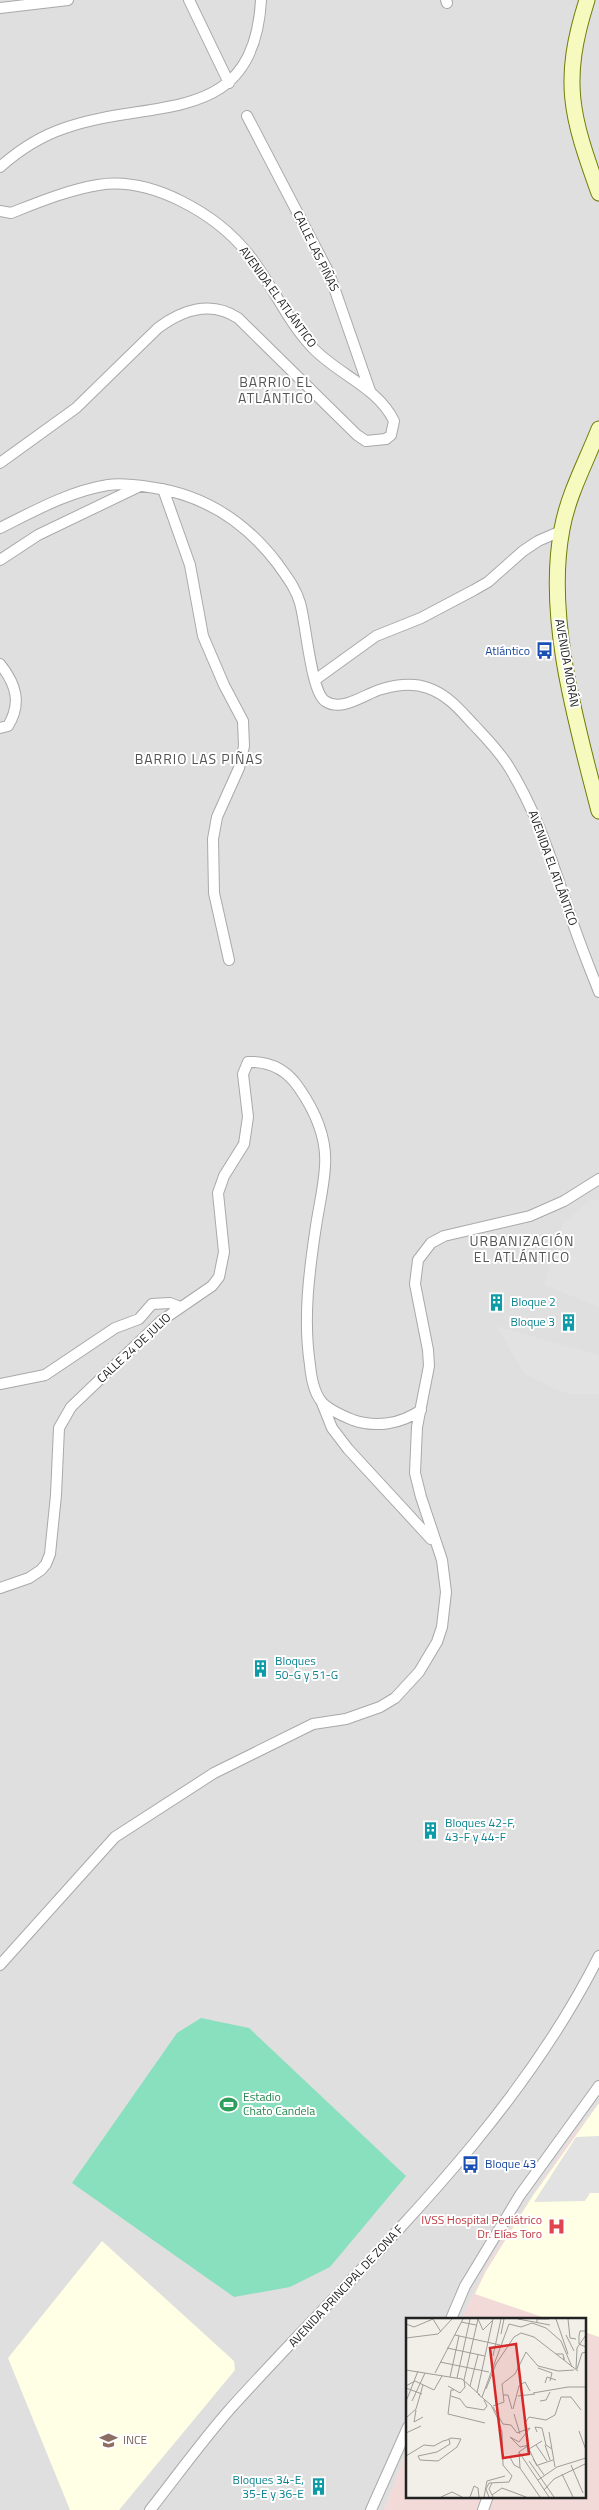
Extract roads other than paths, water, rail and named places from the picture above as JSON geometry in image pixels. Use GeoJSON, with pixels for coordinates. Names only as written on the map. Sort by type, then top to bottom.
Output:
{"type":"FeatureCollection","features":[{"type":"Feature","properties":{"kind":"main road"},"geometry":{"type":"LineString","coordinates":[[587,0],[573,50],[572,93],[575,122],[599,193]]}},
{"type":"Feature","properties":{"kind":"main road","name":"AVENIDA MORÁN"},"geometry":{"type":"LineString","coordinates":[[599,429],[573,493],[561,531],[558,584],[559,630],[580,739],[599,810]]}},
{"type":"Feature","properties":{"kind":"street"},"geometry":{"type":"LineString","coordinates":[[0,8],[68,0]]}},
{"type":"Feature","properties":{"kind":"street"},"geometry":{"type":"LineString","coordinates":[[189,0],[229,83]]}},
{"type":"Feature","properties":{"kind":"street"},"geometry":{"type":"LineString","coordinates":[[0,167],[33,144],[64,128],[116,115],[178,105],[202,97],[229,83],[242,67],[258,34],[261,0]]}},
{"type":"Feature","properties":{"kind":"street","name":"CALLE LAS PIÑAS"},"geometry":{"type":"LineString","coordinates":[[247,116],[329,273],[370,391]]}},
{"type":"Feature","properties":{"kind":"street","name":"AVENIDA EL ATLÁNTICO"},"geometry":{"type":"LineString","coordinates":[[0,211],[11,213],[98,185],[117,184],[144,188],[179,200],[234,237],[263,275],[310,344],[324,359],[370,391],[383,403],[394,421],[391,435],[386,439],[366,440],[357,436],[238,318],[226,310],[201,308],[171,319],[158,328],[76,408],[0,463]]}},
{"type":"Feature","properties":{"kind":"street","name":"AVENIDA EL ATLÁNTICO"},"geometry":{"type":"LineString","coordinates":[[0,528],[41,508],[108,485],[163,489],[206,502],[223,511],[250,532],[267,550],[297,594],[315,680],[320,696],[324,701],[335,704],[347,703],[379,689],[392,686],[425,687],[446,696],[494,746],[518,784],[540,826],[599,992]]}},
{"type":"Feature","properties":{"kind":"street"},"geometry":{"type":"LineString","coordinates":[[0,560],[38,535],[140,486]]}},
{"type":"Feature","properties":{"kind":"street"},"geometry":{"type":"LineString","coordinates":[[163,489],[190,565],[203,636],[224,685],[243,721],[244,746],[239,768],[217,818],[213,838],[214,893],[229,960]]}},
{"type":"Feature","properties":{"kind":"street"},"geometry":{"type":"LineString","coordinates":[[315,680],[376,636],[420,618],[474,590],[488,582],[530,546],[561,531]]}},
{"type":"Feature","properties":{"kind":"street"},"geometry":{"type":"LineString","coordinates":[[0,664],[10,676],[16,692],[17,708],[8,726],[0,728]]}},
{"type":"Feature","properties":{"kind":"street","name":"CALLE 24 DE JULIO"},"geometry":{"type":"LineString","coordinates":[[0,1588],[29,1578],[41,1570],[48,1558],[56,1495],[59,1434],[64,1416],[80,1397],[160,1321],[212,1286],[219,1277],[223,1265],[224,1237],[218,1193],[224,1176],[244,1144],[247,1130],[246,1097],[242,1074],[248,1062],[277,1067],[286,1073],[306,1098],[314,1113],[323,1141],[326,1165],[308,1288],[306,1340],[311,1375],[332,1428],[426,1532],[437,1548]]}},
{"type":"Feature","properties":{"kind":"street"},"geometry":{"type":"LineString","coordinates":[[0,1965],[90,1863],[121,1833],[214,1773],[279,1740],[313,1724],[366,1714],[395,1698],[419,1672],[431,1655],[442,1626],[446,1592],[442,1560],[415,1473],[415,1442],[429,1366],[428,1350],[415,1284],[415,1273],[422,1253],[431,1243],[444,1236],[530,1216],[552,1206],[598,1178]]}},
{"type":"Feature","properties":{"kind":"street"},"geometry":{"type":"LineString","coordinates":[[0,1384],[44,1375],[114,1328],[139,1319],[152,1304],[170,1303],[180,1307]]}},
{"type":"Feature","properties":{"kind":"street"},"geometry":{"type":"LineString","coordinates":[[322,1403],[351,1419],[379,1424],[403,1420],[421,1410]]}},
{"type":"Feature","properties":{"kind":"street","name":"AVENIDA PRINCIPAL DE ZONA F"},"geometry":{"type":"LineString","coordinates":[[150,2510],[230,2410],[424,2204],[490,2124],[546,2049],[577,2000],[599,1956]]}},
{"type":"Feature","properties":{"kind":"street"},"geometry":{"type":"LineString","coordinates":[[451,2318],[465,2286],[520,2195],[599,2086]]}},
{"type":"Feature","properties":{"kind":"street"},"geometry":{"type":"LineString","coordinates":[[371,2510],[406,2431]]}},
{"type":"Feature","properties":{"kind":"street"},"geometry":{"type":"LineString","coordinates":[[483,2510],[487,2498]]}},
{"type":"Feature","properties":{"kind":"place","name":"Atlántico"},"geometry":{"type":"Point","coordinates":[544,651]}},
{"type":"Feature","properties":{"kind":"place","name":"Bloque 2"},"geometry":{"type":"Point","coordinates":[497,1302]}},
{"type":"Feature","properties":{"kind":"place","name":"Bloque 3"},"geometry":{"type":"Point","coordinates":[569,1322]}},
{"type":"Feature","properties":{"kind":"place","name":"Bloques 50-G y 51-G"},"geometry":{"type":"Point","coordinates":[261,1668]}},
{"type":"Feature","properties":{"kind":"place","name":"Bloques 42-F, 43-F y 44-F"},"geometry":{"type":"Point","coordinates":[431,1830]}},
{"type":"Feature","properties":{"kind":"place","name":"Estadio Chato Candela"},"geometry":{"type":"Point","coordinates":[229,2104]}},
{"type":"Feature","properties":{"kind":"place","name":"Bloque 43"},"geometry":{"type":"Point","coordinates":[471,2164]}},
{"type":"Feature","properties":{"kind":"place","name":"IVSS Hospital Pediátrico Dr. Elías Toro"},"geometry":{"type":"Point","coordinates":[556,2227]}},
{"type":"Feature","properties":{"kind":"place","name":"INCE"},"geometry":{"type":"Point","coordinates":[109,2440]}},
{"type":"Feature","properties":{"kind":"place","name":"Bloques 34-E, 35-E y 36-E"},"geometry":{"type":"Point","coordinates":[318,2487]}},
{"type":"Feature","properties":{"kind":"district","name":"BARRIO EL ATLÁNTICO"},"geometry":{"type":"Point","coordinates":[276,390]}},
{"type":"Feature","properties":{"kind":"district","name":"BARRIO LAS PIÑAS"},"geometry":{"type":"Point","coordinates":[199,759]}},
{"type":"Feature","properties":{"kind":"district","name":"URBANIZACIÓN EL ATLÁNTICO"},"geometry":{"type":"Point","coordinates":[522,1250]}}]}
